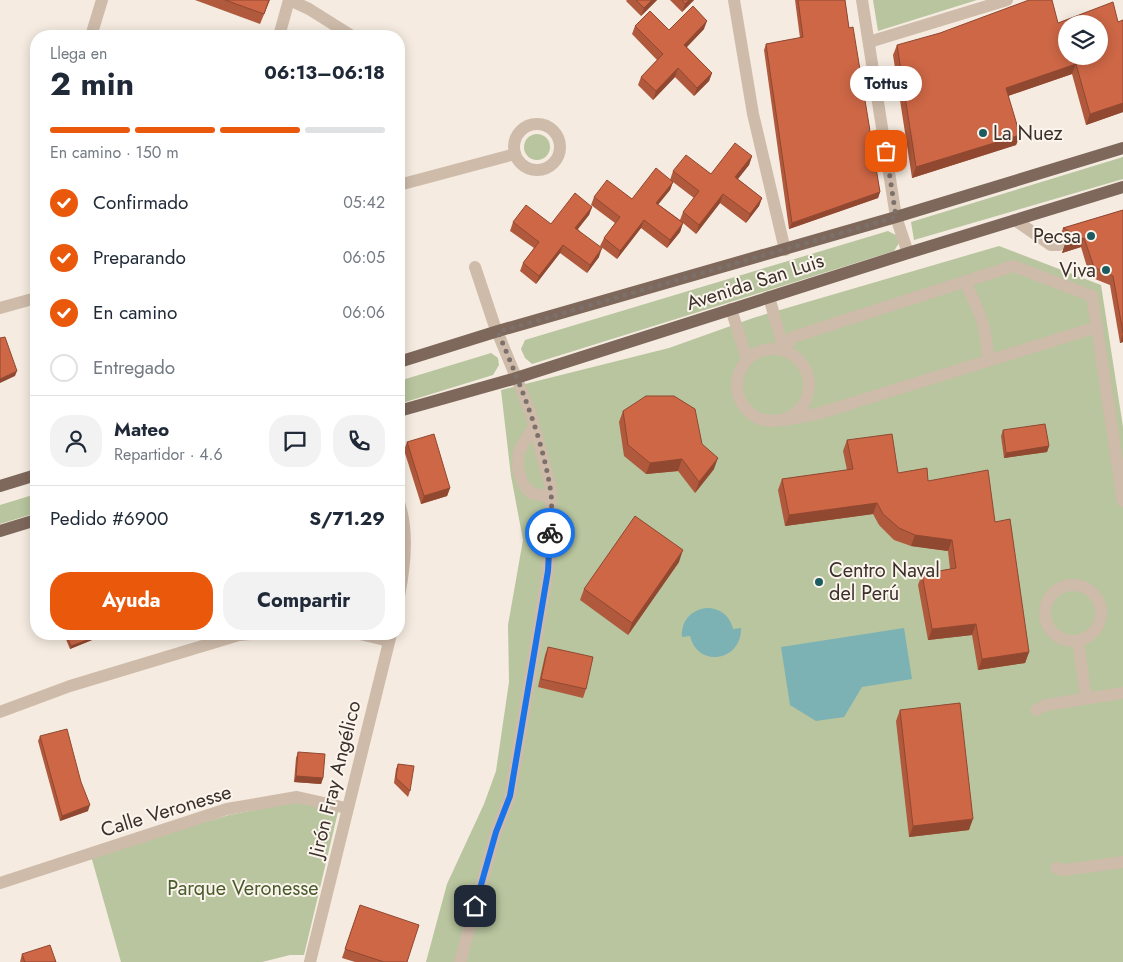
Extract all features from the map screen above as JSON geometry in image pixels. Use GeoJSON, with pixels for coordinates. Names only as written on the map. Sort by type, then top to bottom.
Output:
{"type":"FeatureCollection","features":[{"type":"Feature","properties":{"kind":"main road","name":"Avenida San Luis"},"geometry":{"type":"LineString","coordinates":[[405,360],[785,250],[1123,148]]}},
{"type":"Feature","properties":{"kind":"main road","name":"Avenida San Luis"},"geometry":{"type":"LineString","coordinates":[[405,408],[517,378],[908,253],[1123,188]]}},
{"type":"Feature","properties":{"kind":"main road"},"geometry":{"type":"LineString","coordinates":[[0,486],[30,477]]}},
{"type":"Feature","properties":{"kind":"main road"},"geometry":{"type":"LineString","coordinates":[[0,531],[30,522]]}},
{"type":"Feature","properties":{"kind":"street"},"geometry":{"type":"LineString","coordinates":[[93,30],[102,0]]}},
{"type":"Feature","properties":{"kind":"street"},"geometry":{"type":"LineString","coordinates":[[281,30],[289,0],[309,9],[342,30]]}},
{"type":"Feature","properties":{"kind":"street"},"geometry":{"type":"LineString","coordinates":[[734,0],[753,114],[785,250]]}},
{"type":"Feature","properties":{"kind":"street"},"geometry":{"type":"LineString","coordinates":[[862,0],[896,217],[908,253]]}},
{"type":"Feature","properties":{"kind":"street"},"geometry":{"type":"LineString","coordinates":[[869,42],[1007,0]]}},
{"type":"Feature","properties":{"kind":"street"},"geometry":{"type":"LineString","coordinates":[[405,183],[515,154]]}},
{"type":"Feature","properties":{"kind":"street"},"geometry":{"type":"LineString","coordinates":[[1015,220],[1051,245],[1059,245]]}},
{"type":"Feature","properties":{"kind":"street"},"geometry":{"type":"LineString","coordinates":[[784,350],[793,337],[1013,266],[1092,296],[1123,501]]}},
{"type":"Feature","properties":{"kind":"street"},"geometry":{"type":"LineString","coordinates":[[460,962],[496,832],[510,796],[548,571],[551,497],[534,426],[475,267]]}},
{"type":"Feature","properties":{"kind":"street"},"geometry":{"type":"LineString","coordinates":[[965,282],[983,318],[987,335],[988,361]]}},
{"type":"Feature","properties":{"kind":"street"},"geometry":{"type":"LineString","coordinates":[[769,297],[784,350]]}},
{"type":"Feature","properties":{"kind":"street"},"geometry":{"type":"LineString","coordinates":[[0,308],[30,300]]}},
{"type":"Feature","properties":{"kind":"street"},"geometry":{"type":"LineString","coordinates":[[731,310],[747,359]]}},
{"type":"Feature","properties":{"kind":"street"},"geometry":{"type":"LineString","coordinates":[[783,420],[794,415],[802,407],[808,396],[810,385],[808,373],[794,354],[784,350],[764,349],[747,359],[740,369],[737,380],[737,392],[742,404],[749,413],[760,419],[771,421],[783,420],[817,414],[1096,327]]}},
{"type":"Feature","properties":{"kind":"street"},"geometry":{"type":"LineString","coordinates":[[534,426],[519,452],[518,468],[523,484],[531,493],[551,497]]}},
{"type":"Feature","properties":{"kind":"street"},"geometry":{"type":"LineString","coordinates":[[405,520],[405,541]]}},
{"type":"Feature","properties":{"kind":"street"},"geometry":{"type":"LineString","coordinates":[[1069,585],[1088,589],[1095,596],[1101,613],[1094,631],[1078,641],[1069,641],[1053,633],[1045,617],[1048,600],[1053,592],[1069,585]]}},
{"type":"Feature","properties":{"kind":"street"},"geometry":{"type":"LineString","coordinates":[[0,712],[70,686],[229,640]]}},
{"type":"Feature","properties":{"kind":"street","name":"Jirón Fray Angélico"},"geometry":{"type":"LineString","coordinates":[[310,962],[346,808],[389,640]]}},
{"type":"Feature","properties":{"kind":"street"},"geometry":{"type":"LineString","coordinates":[[1078,641],[1086,698]]}},
{"type":"Feature","properties":{"kind":"street"},"geometry":{"type":"LineString","coordinates":[[1036,710],[1046,705],[1123,692]]}},
{"type":"Feature","properties":{"kind":"street","name":"Calle Veronesse"},"geometry":{"type":"LineString","coordinates":[[0,882],[227,809],[297,796],[346,808]]}},
{"type":"Feature","properties":{"kind":"street"},"geometry":{"type":"LineString","coordinates":[[1056,868],[1064,870],[1123,862]]}},
{"type":"Feature","properties":{"kind":"green space"},"geometry":{"type":"Polygon","coordinates":[[[873,0],[977,0],[878,31],[873,0]]]}},
{"type":"Feature","properties":{"kind":"green space"},"geometry":{"type":"Polygon","coordinates":[[[537,134],[546,138],[550,147],[546,156],[537,160],[528,156],[524,147],[528,138],[537,134]]]}},
{"type":"Feature","properties":{"kind":"green space"},"geometry":{"type":"Polygon","coordinates":[[[1123,157],[1123,179],[914,240],[911,222],[1123,157]]]}},
{"type":"Feature","properties":{"kind":"green space"},"geometry":{"type":"Polygon","coordinates":[[[888,231],[896,235],[899,243],[894,251],[532,364],[525,358],[521,349],[525,340],[888,231]]]}},
{"type":"Feature","properties":{"kind":"green space","name":"Centro Naval del Perú"},"geometry":{"type":"Polygon","coordinates":[[[999,246],[1101,285],[1123,427],[1123,962],[426,962],[447,884],[484,804],[496,771],[509,682],[508,625],[523,540],[511,476],[501,390],[669,348],[753,318],[999,246]]]}},
{"type":"Feature","properties":{"kind":"green space"},"geometry":{"type":"Polygon","coordinates":[[[491,353],[498,358],[499,365],[493,375],[405,402],[405,379],[491,353]]]}},
{"type":"Feature","properties":{"kind":"green space"},"geometry":{"type":"Polygon","coordinates":[[[30,496],[30,515],[0,524],[0,505],[30,496]]]}},
{"type":"Feature","properties":{"kind":"green space","name":"Parque Veronesse"},"geometry":{"type":"Polygon","coordinates":[[[296,802],[338,812],[304,955],[290,955],[262,962],[121,962],[91,856],[229,815],[296,802]]]}},
{"type":"Feature","properties":{"kind":"water"},"geometry":{"type":"Polygon","coordinates":[[[706,608],[716,609],[724,614],[730,620],[733,629],[741,628],[735,648],[719,657],[710,657],[701,653],[690,636],[682,637],[683,626],[688,617],[696,611],[706,608]]]}},
{"type":"Feature","properties":{"kind":"water"},"geometry":{"type":"Polygon","coordinates":[[[904,628],[912,679],[862,687],[844,717],[816,721],[790,705],[781,647],[904,628]]]}},
{"type":"Feature","properties":{"kind":"building"},"geometry":{"type":"Polygon","coordinates":[[[225,0],[269,0],[264,14],[225,0]]]}},
{"type":"Feature","properties":{"kind":"building"},"geometry":{"type":"Polygon","coordinates":[[[636,0],[652,0],[644,8],[636,0]]]}},
{"type":"Feature","properties":{"kind":"building"},"geometry":{"type":"Polygon","coordinates":[[[798,0],[845,0],[849,28],[853,27],[880,192],[792,223],[766,44],[803,37],[798,0]]]}},
{"type":"Feature","properties":{"kind":"building"},"geometry":{"type":"Polygon","coordinates":[[[1029,0],[1052,0],[1058,23],[1058,65],[1073,65],[1006,88],[1020,135],[916,167],[897,45],[940,33],[1029,0]]]}},
{"type":"Feature","properties":{"kind":"building"},"geometry":{"type":"Polygon","coordinates":[[[1113,2],[1118,22],[1123,20],[1123,103],[1090,114],[1076,65],[1108,65],[1108,15],[1079,15],[1113,2]]]}},
{"type":"Feature","properties":{"kind":"building"},"geometry":{"type":"Polygon","coordinates":[[[693,6],[707,21],[684,45],[712,73],[697,88],[678,68],[656,91],[641,77],[663,54],[635,26],[650,11],[669,30],[693,6]]]}},
{"type":"Feature","properties":{"kind":"building"},"geometry":{"type":"Polygon","coordinates":[[[735,143],[752,156],[735,177],[762,198],[750,214],[723,194],[699,225],[683,212],[699,191],[673,171],[686,155],[711,174],[735,143]]]}},
{"type":"Feature","properties":{"kind":"building"},"geometry":{"type":"Polygon","coordinates":[[[656,168],[673,182],[656,203],[683,223],[670,240],[644,220],[620,251],[604,238],[620,217],[594,197],[607,180],[632,199],[656,168]]]}},
{"type":"Feature","properties":{"kind":"building"},"geometry":{"type":"Polygon","coordinates":[[[575,193],[592,207],[575,228],[602,248],[590,265],[563,245],[539,276],[523,263],[539,242],[513,222],[526,205],[551,224],[575,193]]]}},
{"type":"Feature","properties":{"kind":"building"},"geometry":{"type":"Polygon","coordinates":[[[1123,210],[1123,333],[1113,276],[1094,267],[1084,238],[1065,244],[1070,235],[1069,231],[1063,228],[1123,210]]]}},
{"type":"Feature","properties":{"kind":"building"},"geometry":{"type":"Polygon","coordinates":[[[5,337],[17,371],[0,379],[0,338],[5,337]]]}},
{"type":"Feature","properties":{"kind":"building"},"geometry":{"type":"Polygon","coordinates":[[[646,396],[674,396],[695,409],[702,444],[718,458],[699,482],[682,459],[650,463],[628,445],[623,411],[646,396]]]}},
{"type":"Feature","properties":{"kind":"building"},"geometry":{"type":"Polygon","coordinates":[[[1045,424],[1049,446],[1006,453],[1003,430],[1045,424]]]}},
{"type":"Feature","properties":{"kind":"building"},"geometry":{"type":"Polygon","coordinates":[[[434,434],[450,488],[424,496],[407,442],[434,434]]]}},
{"type":"Feature","properties":{"kind":"building"},"geometry":{"type":"Polygon","coordinates":[[[892,434],[898,473],[927,468],[928,481],[988,470],[995,522],[1010,519],[1029,652],[982,659],[976,624],[932,629],[922,574],[956,568],[952,540],[915,535],[899,528],[883,514],[877,503],[789,515],[782,479],[853,469],[847,440],[892,434]]]}},
{"type":"Feature","properties":{"kind":"building"},"geometry":{"type":"Polygon","coordinates":[[[635,516],[683,550],[632,623],[584,589],[635,516]]]}},
{"type":"Feature","properties":{"kind":"building"},"geometry":{"type":"Polygon","coordinates":[[[68,640],[88,640],[71,646],[68,640]]]}},
{"type":"Feature","properties":{"kind":"building"},"geometry":{"type":"Polygon","coordinates":[[[548,647],[593,657],[586,689],[541,679],[548,647]]]}},
{"type":"Feature","properties":{"kind":"building"},"geometry":{"type":"Polygon","coordinates":[[[960,703],[973,819],[913,826],[900,710],[960,703]]]}},
{"type":"Feature","properties":{"kind":"building"},"geometry":{"type":"Polygon","coordinates":[[[67,729],[81,782],[90,805],[62,816],[40,736],[67,729]]]}},
{"type":"Feature","properties":{"kind":"building"},"geometry":{"type":"Polygon","coordinates":[[[298,752],[325,754],[323,778],[296,776],[298,752]]]}},
{"type":"Feature","properties":{"kind":"building"},"geometry":{"type":"Polygon","coordinates":[[[398,764],[414,766],[410,791],[396,778],[398,764]]]}},
{"type":"Feature","properties":{"kind":"building"},"geometry":{"type":"Polygon","coordinates":[[[360,905],[419,925],[407,962],[384,962],[345,949],[360,905]]]}},
{"type":"Feature","properties":{"kind":"building"},"geometry":{"type":"Polygon","coordinates":[[[50,945],[56,962],[25,962],[22,954],[50,945]]]}},
{"type":"Feature","properties":{"kind":"way so far"},"geometry":{"type":"LineString","coordinates":[[550,533],[551,488],[530,411],[498,332],[896,217],[886,151]]}},
{"type":"Feature","properties":{"kind":"place","name":"La Nuez"},"geometry":{"type":"Point","coordinates":[983,133]}},
{"type":"Feature","properties":{"kind":"place","name":"Tottus"},"geometry":{"type":"Point","coordinates":[886,151]}},
{"type":"Feature","properties":{"kind":"place","name":"Pecsa"},"geometry":{"type":"Point","coordinates":[1091,236]}},
{"type":"Feature","properties":{"kind":"place","name":"Viva"},"geometry":{"type":"Point","coordinates":[1106,270]}},
{"type":"Feature","properties":{"kind":"place","name":"Centro Naval del Perú"},"geometry":{"type":"Point","coordinates":[819,582]}},
{"type":"Feature","properties":{"kind":"route"},"geometry":{"type":"LineString","coordinates":[[475,906],[496,832],[510,796],[548,571],[550,533]]}}]}
